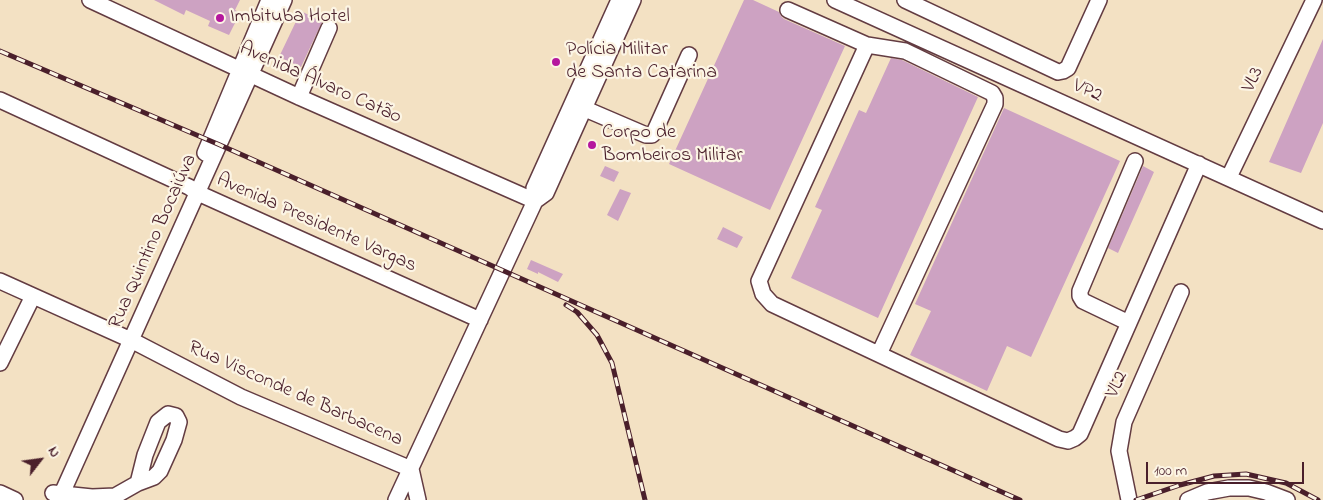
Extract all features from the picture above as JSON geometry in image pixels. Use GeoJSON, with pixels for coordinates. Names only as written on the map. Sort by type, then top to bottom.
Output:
{"type":"FeatureCollection","features":[{"type":"Feature","properties":{"kind":"street","name":"Avenida Álvaro Catão"},"geometry":{"type":"LineString","coordinates":[[90,0],[298,97],[535,201]]}},
{"type":"Feature","properties":{"kind":"street","name":"Rua Quintino Bocaiúva"},"geometry":{"type":"LineString","coordinates":[[245,73],[268,0]]}},
{"type":"Feature","properties":{"kind":"street","name":"Rua Quintino Bocaiúva"},"geometry":{"type":"LineString","coordinates":[[55,497],[245,73],[284,0]]}},
{"type":"Feature","properties":{"kind":"street"},"geometry":{"type":"LineString","coordinates":[[597,64],[618,0]]}},
{"type":"Feature","properties":{"kind":"street"},"geometry":{"type":"LineString","coordinates":[[396,500],[535,201],[546,193],[578,106],[597,64],[634,0]]}},
{"type":"Feature","properties":{"kind":"street","name":"VP2"},"geometry":{"type":"LineString","coordinates":[[835,0],[1323,221]]}},
{"type":"Feature","properties":{"kind":"street"},"geometry":{"type":"LineString","coordinates":[[905,0],[1058,72],[1068,68],[1099,0]]}},
{"type":"Feature","properties":{"kind":"street","name":"VL3"},"geometry":{"type":"LineString","coordinates":[[1229,178],[1314,0]]}},
{"type":"Feature","properties":{"kind":"street"},"geometry":{"type":"LineString","coordinates":[[788,10],[867,45],[905,51],[992,93],[995,98],[995,104],[879,354]]}},
{"type":"Feature","properties":{"kind":"street"},"geometry":{"type":"LineString","coordinates":[[298,97],[329,28]]}},
{"type":"Feature","properties":{"kind":"street"},"geometry":{"type":"LineString","coordinates":[[867,45],[759,281],[763,294],[772,304],[1059,439],[1068,441],[1080,434],[1199,164]]}},
{"type":"Feature","properties":{"kind":"street"},"geometry":{"type":"LineString","coordinates":[[578,106],[646,135],[652,135],[689,55]]}},
{"type":"Feature","properties":{"kind":"street","name":"Avenida Presidente Vargas"},"geometry":{"type":"LineString","coordinates":[[0,100],[480,320]]}},
{"type":"Feature","properties":{"kind":"street"},"geometry":{"type":"LineString","coordinates":[[1130,324],[1083,301],[1080,291],[1135,161]]}},
{"type":"Feature","properties":{"kind":"street","name":"Rua Visconde de Barbacena"},"geometry":{"type":"LineString","coordinates":[[0,281],[127,338],[241,397],[411,469]]}},
{"type":"Feature","properties":{"kind":"street","name":"VL2"},"geometry":{"type":"LineString","coordinates":[[1129,500],[1119,451],[1124,422],[1181,292]]}},
{"type":"Feature","properties":{"kind":"street"},"geometry":{"type":"LineString","coordinates":[[0,363],[33,296]]}},
{"type":"Feature","properties":{"kind":"street"},"geometry":{"type":"LineString","coordinates":[[411,469],[418,500]]}},
{"type":"Feature","properties":{"kind":"street"},"geometry":{"type":"LineString","coordinates":[[55,497],[115,496],[138,483]]}},
{"type":"Feature","properties":{"kind":"street"},"geometry":{"type":"LineString","coordinates":[[1188,500],[1207,492],[1229,488],[1249,488],[1287,500]]}},
{"type":"Feature","properties":{"kind":"street"},"geometry":{"type":"LineString","coordinates":[[0,493],[16,500]]}},
{"type":"Feature","properties":{"kind":"building","name":"Imbituba Hotel"},"geometry":{"type":"Polygon","coordinates":[[[154,0],[240,0],[235,10],[240,13],[229,35],[208,26],[210,21],[186,10],[184,15],[154,0]]]}},
{"type":"Feature","properties":{"kind":"building"},"geometry":{"type":"Polygon","coordinates":[[[744,0],[753,0],[779,12],[784,19],[845,46],[770,210],[669,164],[744,0]]]}},
{"type":"Feature","properties":{"kind":"building"},"geometry":{"type":"Polygon","coordinates":[[[301,11],[322,22],[301,67],[279,57],[301,11]]]}},
{"type":"Feature","properties":{"kind":"building"},"geometry":{"type":"Polygon","coordinates":[[[1323,39],[1323,123],[1301,173],[1269,162],[1323,39]]]}},
{"type":"Feature","properties":{"kind":"building"},"geometry":{"type":"Polygon","coordinates":[[[891,58],[902,60],[978,97],[878,318],[791,278],[822,210],[815,207],[859,110],[866,113],[891,58]]]}},
{"type":"Feature","properties":{"kind":"building"},"geometry":{"type":"Polygon","coordinates":[[[1004,108],[1120,161],[1031,357],[1007,346],[987,391],[910,355],[931,311],[915,304],[1004,108]]]}},
{"type":"Feature","properties":{"kind":"building"},"geometry":{"type":"Polygon","coordinates":[[[605,166],[619,172],[614,182],[600,176],[605,166]]]}},
{"type":"Feature","properties":{"kind":"building"},"geometry":{"type":"Polygon","coordinates":[[[1143,166],[1154,172],[1118,253],[1108,248],[1143,166]]]}},
{"type":"Feature","properties":{"kind":"building"},"geometry":{"type":"Polygon","coordinates":[[[620,189],[631,193],[618,221],[607,215],[620,189]]]}},
{"type":"Feature","properties":{"kind":"building"},"geometry":{"type":"Polygon","coordinates":[[[723,227],[743,237],[737,248],[717,239],[723,227]]]}},
{"type":"Feature","properties":{"kind":"building"},"geometry":{"type":"Polygon","coordinates":[[[531,260],[563,274],[558,282],[538,272],[538,274],[527,269],[531,260]]]}},
{"type":"Feature","properties":{"kind":"railway"},"geometry":{"type":"LineString","coordinates":[[0,51],[220,145],[1020,500]]}},
{"type":"Feature","properties":{"kind":"railway"},"geometry":{"type":"LineString","coordinates":[[566,305],[577,312],[597,335],[612,363],[645,500]]}},
{"type":"Feature","properties":{"kind":"railway"},"geometry":{"type":"LineString","coordinates":[[1136,500],[1214,476],[1246,474],[1286,483],[1318,500]]}},
{"type":"Feature","properties":{"kind":"place","name":"Imbituba Hotel"},"geometry":{"type":"Point","coordinates":[220,18]}},
{"type":"Feature","properties":{"kind":"place","name":"Polícia Militar de Santa Catarina"},"geometry":{"type":"Point","coordinates":[556,62]}},
{"type":"Feature","properties":{"kind":"place","name":"Corpo de Bombeiros Militar"},"geometry":{"type":"Point","coordinates":[592,145]}}]}
